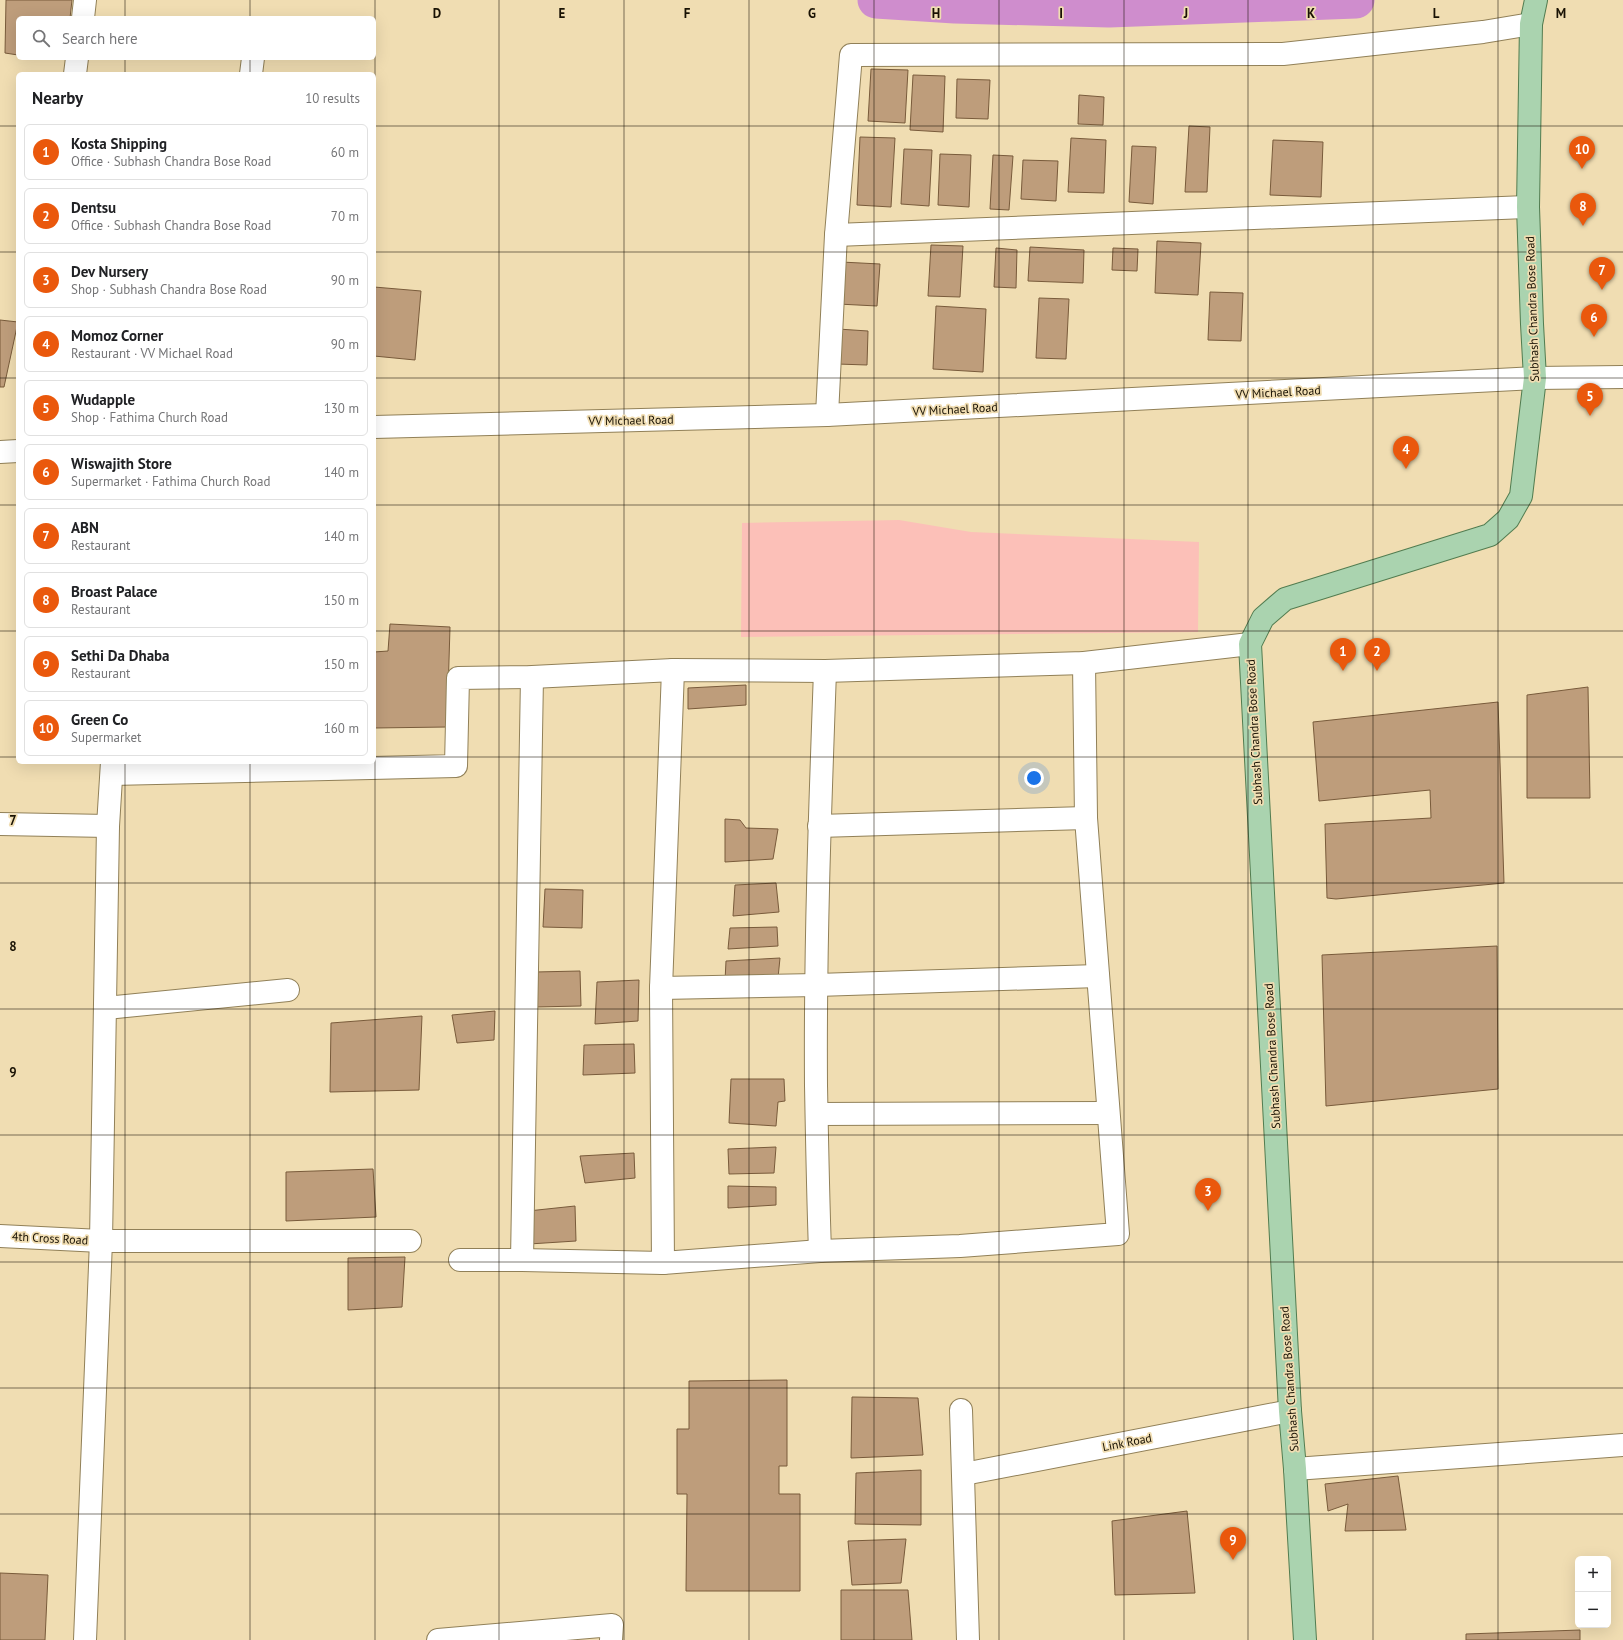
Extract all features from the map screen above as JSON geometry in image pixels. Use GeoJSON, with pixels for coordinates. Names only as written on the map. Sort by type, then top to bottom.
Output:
{"type":"FeatureCollection","features":[{"type":"Feature","properties":{"kind":"main road","name":"Subhash Chandra Bose Road"},"geometry":{"type":"LineString","coordinates":[[1305,1640],[1290,1411],[1250,644],[1263,618],[1285,599],[1490,535],[1508,519],[1521,496],[1535,378],[1528,207],[1531,24],[1536,0]]}},
{"type":"Feature","properties":{"kind":"street"},"geometry":{"type":"LineString","coordinates":[[83,16],[85,0]]}},
{"type":"Feature","properties":{"kind":"street"},"geometry":{"type":"LineString","coordinates":[[827,415],[836,235],[851,55],[1284,54],[1483,32],[1531,24]]}},
{"type":"Feature","properties":{"kind":"street"},"geometry":{"type":"LineString","coordinates":[[75,72],[77,60]]}},
{"type":"Feature","properties":{"kind":"street"},"geometry":{"type":"LineString","coordinates":[[251,72],[253,60]]}},
{"type":"Feature","properties":{"kind":"street"},"geometry":{"type":"LineString","coordinates":[[836,235],[1528,207]]}},
{"type":"Feature","properties":{"kind":"street","name":"VV Michael Road"},"geometry":{"type":"LineString","coordinates":[[376,427],[827,415],[1535,378],[1623,377]]}},
{"type":"Feature","properties":{"kind":"street"},"geometry":{"type":"LineString","coordinates":[[0,452],[16,451]]}},
{"type":"Feature","properties":{"kind":"street"},"geometry":{"type":"LineString","coordinates":[[85,1640],[101,1241],[108,826],[112,768],[456,766],[458,678],[532,677],[674,670],[825,671],[1084,663],[1250,644]]}},
{"type":"Feature","properties":{"kind":"street"},"geometry":{"type":"LineString","coordinates":[[460,1260],[522,1260],[662,1264],[820,1251],[960,1246],[1118,1234],[1086,818],[1084,663]]}},
{"type":"Feature","properties":{"kind":"street"},"geometry":{"type":"LineString","coordinates":[[662,1264],[661,988],[674,670]]}},
{"type":"Feature","properties":{"kind":"street"},"geometry":{"type":"LineString","coordinates":[[820,1251],[816,1114],[817,985],[819,826],[825,671]]}},
{"type":"Feature","properties":{"kind":"street"},"geometry":{"type":"LineString","coordinates":[[522,1260],[532,677]]}},
{"type":"Feature","properties":{"kind":"street"},"geometry":{"type":"LineString","coordinates":[[819,826],[1086,818]]}},
{"type":"Feature","properties":{"kind":"street"},"geometry":{"type":"LineString","coordinates":[[0,824],[108,826]]}},
{"type":"Feature","properties":{"kind":"street"},"geometry":{"type":"LineString","coordinates":[[661,988],[817,985],[1098,976]]}},
{"type":"Feature","properties":{"kind":"street"},"geometry":{"type":"LineString","coordinates":[[106,1008],[288,990]]}},
{"type":"Feature","properties":{"kind":"street"},"geometry":{"type":"LineString","coordinates":[[816,1114],[1108,1113]]}},
{"type":"Feature","properties":{"kind":"street","name":"4th Cross Road"},"geometry":{"type":"LineString","coordinates":[[0,1236],[101,1241],[410,1241]]}},
{"type":"Feature","properties":{"kind":"street"},"geometry":{"type":"LineString","coordinates":[[961,1410],[968,1640]]}},
{"type":"Feature","properties":{"kind":"street","name":"Link Road"},"geometry":{"type":"LineString","coordinates":[[964,1474],[1290,1411]]}},
{"type":"Feature","properties":{"kind":"street"},"geometry":{"type":"LineString","coordinates":[[1295,1469],[1623,1445]]}},
{"type":"Feature","properties":{"kind":"street"},"geometry":{"type":"LineString","coordinates":[[438,1640],[612,1625],[611,1640]]}},
{"type":"Feature","properties":{"kind":"shaded area"},"geometry":{"type":"Polygon","coordinates":[[[899,520],[971,532],[1199,542],[1198,632],[741,637],[742,523],[899,520]]]}},
{"type":"Feature","properties":{"kind":"building"},"geometry":{"type":"Polygon","coordinates":[[[6,0],[72,0],[70,16],[16,16],[16,55],[5,53],[6,0]]]}},
{"type":"Feature","properties":{"kind":"building"},"geometry":{"type":"Polygon","coordinates":[[[871,69],[908,70],[905,123],[868,121],[871,69]]]}},
{"type":"Feature","properties":{"kind":"building"},"geometry":{"type":"Polygon","coordinates":[[[913,75],[945,76],[943,132],[910,130],[913,75]]]}},
{"type":"Feature","properties":{"kind":"building"},"geometry":{"type":"Polygon","coordinates":[[[957,79],[990,80],[988,119],[956,118],[957,79]]]}},
{"type":"Feature","properties":{"kind":"building"},"geometry":{"type":"Polygon","coordinates":[[[1079,95],[1104,97],[1103,125],[1078,124],[1079,95]]]}},
{"type":"Feature","properties":{"kind":"building"},"geometry":{"type":"Polygon","coordinates":[[[1189,126],[1210,127],[1207,192],[1185,192],[1189,126]]]}},
{"type":"Feature","properties":{"kind":"building"},"geometry":{"type":"Polygon","coordinates":[[[860,137],[895,138],[891,207],[857,205],[860,137]]]}},
{"type":"Feature","properties":{"kind":"building"},"geometry":{"type":"Polygon","coordinates":[[[1071,138],[1106,140],[1104,193],[1068,192],[1071,138]]]}},
{"type":"Feature","properties":{"kind":"building"},"geometry":{"type":"Polygon","coordinates":[[[1273,140],[1323,142],[1321,197],[1270,195],[1273,140]]]}},
{"type":"Feature","properties":{"kind":"building"},"geometry":{"type":"Polygon","coordinates":[[[1132,146],[1156,147],[1153,204],[1129,202],[1132,146]]]}},
{"type":"Feature","properties":{"kind":"building"},"geometry":{"type":"Polygon","coordinates":[[[904,149],[932,150],[929,206],[901,204],[904,149]]]}},
{"type":"Feature","properties":{"kind":"building"},"geometry":{"type":"Polygon","coordinates":[[[940,154],[971,155],[969,207],[938,205],[940,154]]]}},
{"type":"Feature","properties":{"kind":"building"},"geometry":{"type":"Polygon","coordinates":[[[993,155],[1013,156],[1009,210],[990,209],[993,155]]]}},
{"type":"Feature","properties":{"kind":"building"},"geometry":{"type":"Polygon","coordinates":[[[1023,160],[1058,161],[1056,201],[1021,199],[1023,160]]]}},
{"type":"Feature","properties":{"kind":"building"},"geometry":{"type":"Polygon","coordinates":[[[1157,241],[1201,243],[1198,295],[1155,293],[1157,241]]]}},
{"type":"Feature","properties":{"kind":"building"},"geometry":{"type":"Polygon","coordinates":[[[931,245],[963,246],[960,297],[928,296],[931,245]]]}},
{"type":"Feature","properties":{"kind":"building"},"geometry":{"type":"Polygon","coordinates":[[[1030,247],[1084,250],[1083,283],[1028,281],[1030,247]]]}},
{"type":"Feature","properties":{"kind":"building"},"geometry":{"type":"Polygon","coordinates":[[[996,248],[1017,250],[1016,288],[994,287],[996,248]]]}},
{"type":"Feature","properties":{"kind":"building"},"geometry":{"type":"Polygon","coordinates":[[[1113,248],[1138,249],[1137,271],[1112,270],[1113,248]]]}},
{"type":"Feature","properties":{"kind":"building"},"geometry":{"type":"Polygon","coordinates":[[[841,262],[880,264],[877,306],[838,304],[841,262]]]}},
{"type":"Feature","properties":{"kind":"building"},"geometry":{"type":"Polygon","coordinates":[[[376,287],[421,291],[415,360],[376,356],[376,287]]]}},
{"type":"Feature","properties":{"kind":"building"},"geometry":{"type":"Polygon","coordinates":[[[1210,292],[1243,293],[1241,341],[1208,340],[1210,292]]]}},
{"type":"Feature","properties":{"kind":"building"},"geometry":{"type":"Polygon","coordinates":[[[1039,298],[1069,299],[1066,359],[1036,358],[1039,298]]]}},
{"type":"Feature","properties":{"kind":"building"},"geometry":{"type":"Polygon","coordinates":[[[936,306],[986,309],[983,372],[933,369],[936,306]]]}},
{"type":"Feature","properties":{"kind":"building"},"geometry":{"type":"Polygon","coordinates":[[[0,320],[16,322],[16,331],[4,387],[0,387],[0,320]]]}},
{"type":"Feature","properties":{"kind":"building"},"geometry":{"type":"Polygon","coordinates":[[[838,329],[868,331],[867,365],[837,364],[838,329]]]}},
{"type":"Feature","properties":{"kind":"building"},"geometry":{"type":"Polygon","coordinates":[[[390,624],[450,627],[447,727],[376,728],[376,652],[388,651],[390,624]]]}},
{"type":"Feature","properties":{"kind":"building"},"geometry":{"type":"Polygon","coordinates":[[[746,685],[746,705],[688,709],[688,688],[746,685]]]}},
{"type":"Feature","properties":{"kind":"building"},"geometry":{"type":"Polygon","coordinates":[[[1588,687],[1590,798],[1527,798],[1527,695],[1588,687]]]}},
{"type":"Feature","properties":{"kind":"building"},"geometry":{"type":"Polygon","coordinates":[[[1498,702],[1504,883],[1336,899],[1327,898],[1325,824],[1431,818],[1430,790],[1319,801],[1313,722],[1498,702]]]}},
{"type":"Feature","properties":{"kind":"building"},"geometry":{"type":"Polygon","coordinates":[[[725,819],[740,820],[746,828],[778,829],[773,859],[725,862],[725,819]]]}},
{"type":"Feature","properties":{"kind":"building"},"geometry":{"type":"Polygon","coordinates":[[[776,883],[779,912],[733,916],[735,885],[776,883]]]}},
{"type":"Feature","properties":{"kind":"building"},"geometry":{"type":"Polygon","coordinates":[[[545,889],[583,890],[582,928],[543,927],[545,889]]]}},
{"type":"Feature","properties":{"kind":"building"},"geometry":{"type":"Polygon","coordinates":[[[777,927],[778,946],[728,949],[730,928],[777,927]]]}},
{"type":"Feature","properties":{"kind":"building"},"geometry":{"type":"Polygon","coordinates":[[[1497,946],[1498,1089],[1326,1106],[1322,955],[1497,946]]]}},
{"type":"Feature","properties":{"kind":"building"},"geometry":{"type":"Polygon","coordinates":[[[780,958],[778,978],[725,981],[726,961],[780,958]]]}},
{"type":"Feature","properties":{"kind":"building"},"geometry":{"type":"Polygon","coordinates":[[[580,971],[581,1006],[535,1007],[535,972],[580,971]]]}},
{"type":"Feature","properties":{"kind":"building"},"geometry":{"type":"Polygon","coordinates":[[[639,980],[638,1021],[595,1024],[597,982],[639,980]]]}},
{"type":"Feature","properties":{"kind":"building"},"geometry":{"type":"Polygon","coordinates":[[[495,1011],[494,1040],[457,1043],[452,1015],[495,1011]]]}},
{"type":"Feature","properties":{"kind":"building"},"geometry":{"type":"Polygon","coordinates":[[[422,1016],[419,1090],[330,1092],[331,1023],[422,1016]]]}},
{"type":"Feature","properties":{"kind":"building"},"geometry":{"type":"Polygon","coordinates":[[[634,1044],[635,1073],[583,1075],[584,1045],[634,1044]]]}},
{"type":"Feature","properties":{"kind":"building"},"geometry":{"type":"Polygon","coordinates":[[[731,1079],[784,1079],[785,1101],[778,1102],[776,1126],[729,1123],[731,1079]]]}},
{"type":"Feature","properties":{"kind":"building"},"geometry":{"type":"Polygon","coordinates":[[[776,1147],[774,1173],[729,1174],[728,1149],[776,1147]]]}},
{"type":"Feature","properties":{"kind":"building"},"geometry":{"type":"Polygon","coordinates":[[[634,1153],[635,1178],[585,1183],[580,1156],[634,1153]]]}},
{"type":"Feature","properties":{"kind":"building"},"geometry":{"type":"Polygon","coordinates":[[[373,1169],[376,1217],[286,1221],[286,1172],[373,1169]]]}},
{"type":"Feature","properties":{"kind":"building"},"geometry":{"type":"Polygon","coordinates":[[[728,1186],[776,1187],[776,1205],[728,1208],[728,1186]]]}},
{"type":"Feature","properties":{"kind":"building"},"geometry":{"type":"Polygon","coordinates":[[[575,1206],[576,1241],[529,1244],[528,1211],[575,1206]]]}},
{"type":"Feature","properties":{"kind":"building"},"geometry":{"type":"Polygon","coordinates":[[[405,1257],[402,1307],[348,1310],[348,1258],[405,1257]]]}},
{"type":"Feature","properties":{"kind":"building"},"geometry":{"type":"Polygon","coordinates":[[[787,1380],[787,1466],[779,1466],[779,1494],[800,1494],[800,1591],[686,1591],[687,1494],[677,1494],[677,1429],[689,1429],[689,1381],[787,1380]]]}},
{"type":"Feature","properties":{"kind":"building"},"geometry":{"type":"Polygon","coordinates":[[[852,1397],[918,1398],[923,1455],[851,1458],[852,1397]]]}},
{"type":"Feature","properties":{"kind":"building"},"geometry":{"type":"Polygon","coordinates":[[[921,1470],[921,1525],[855,1524],[856,1473],[921,1470]]]}},
{"type":"Feature","properties":{"kind":"building"},"geometry":{"type":"Polygon","coordinates":[[[1398,1476],[1406,1530],[1345,1531],[1348,1504],[1328,1511],[1325,1484],[1398,1476]]]}},
{"type":"Feature","properties":{"kind":"building"},"geometry":{"type":"Polygon","coordinates":[[[1187,1511],[1195,1593],[1115,1595],[1112,1521],[1187,1511]]]}},
{"type":"Feature","properties":{"kind":"building"},"geometry":{"type":"Polygon","coordinates":[[[906,1539],[901,1583],[852,1585],[848,1541],[906,1539]]]}},
{"type":"Feature","properties":{"kind":"building"},"geometry":{"type":"Polygon","coordinates":[[[0,1573],[48,1575],[45,1640],[0,1640],[0,1573]]]}},
{"type":"Feature","properties":{"kind":"building"},"geometry":{"type":"Polygon","coordinates":[[[841,1590],[908,1590],[912,1640],[841,1640],[841,1590]]]}},
{"type":"Feature","properties":{"kind":"building"},"geometry":{"type":"Polygon","coordinates":[[[1580,1630],[1580,1640],[1466,1640],[1466,1634],[1580,1630]]]}},
{"type":"Feature","properties":{"kind":"waterway"},"geometry":{"type":"LineString","coordinates":[[876,0],[955,5],[1109,9],[1356,0]]}},
{"type":"Feature","properties":{"kind":"place","name":"Green Co"},"geometry":{"type":"Point","coordinates":[1582,169]}},
{"type":"Feature","properties":{"kind":"place","name":"Broast Palace"},"geometry":{"type":"Point","coordinates":[1583,226]}},
{"type":"Feature","properties":{"kind":"place","name":"ABN"},"geometry":{"type":"Point","coordinates":[1602,290]}},
{"type":"Feature","properties":{"kind":"place","name":"Wiswajith Store"},"geometry":{"type":"Point","coordinates":[1594,337]}},
{"type":"Feature","properties":{"kind":"place","name":"Wudapple"},"geometry":{"type":"Point","coordinates":[1590,416]}},
{"type":"Feature","properties":{"kind":"place","name":"Momoz Corner"},"geometry":{"type":"Point","coordinates":[1406,469]}},
{"type":"Feature","properties":{"kind":"place","name":"Kosta Shipping"},"geometry":{"type":"Point","coordinates":[1343,671]}},
{"type":"Feature","properties":{"kind":"place","name":"Dentsu"},"geometry":{"type":"Point","coordinates":[1377,671]}},
{"type":"Feature","properties":{"kind":"place","name":"Dev Nursery"},"geometry":{"type":"Point","coordinates":[1208,1211]}},
{"type":"Feature","properties":{"kind":"place","name":"Sethi Da Dhaba"},"geometry":{"type":"Point","coordinates":[1233,1560]}}]}
